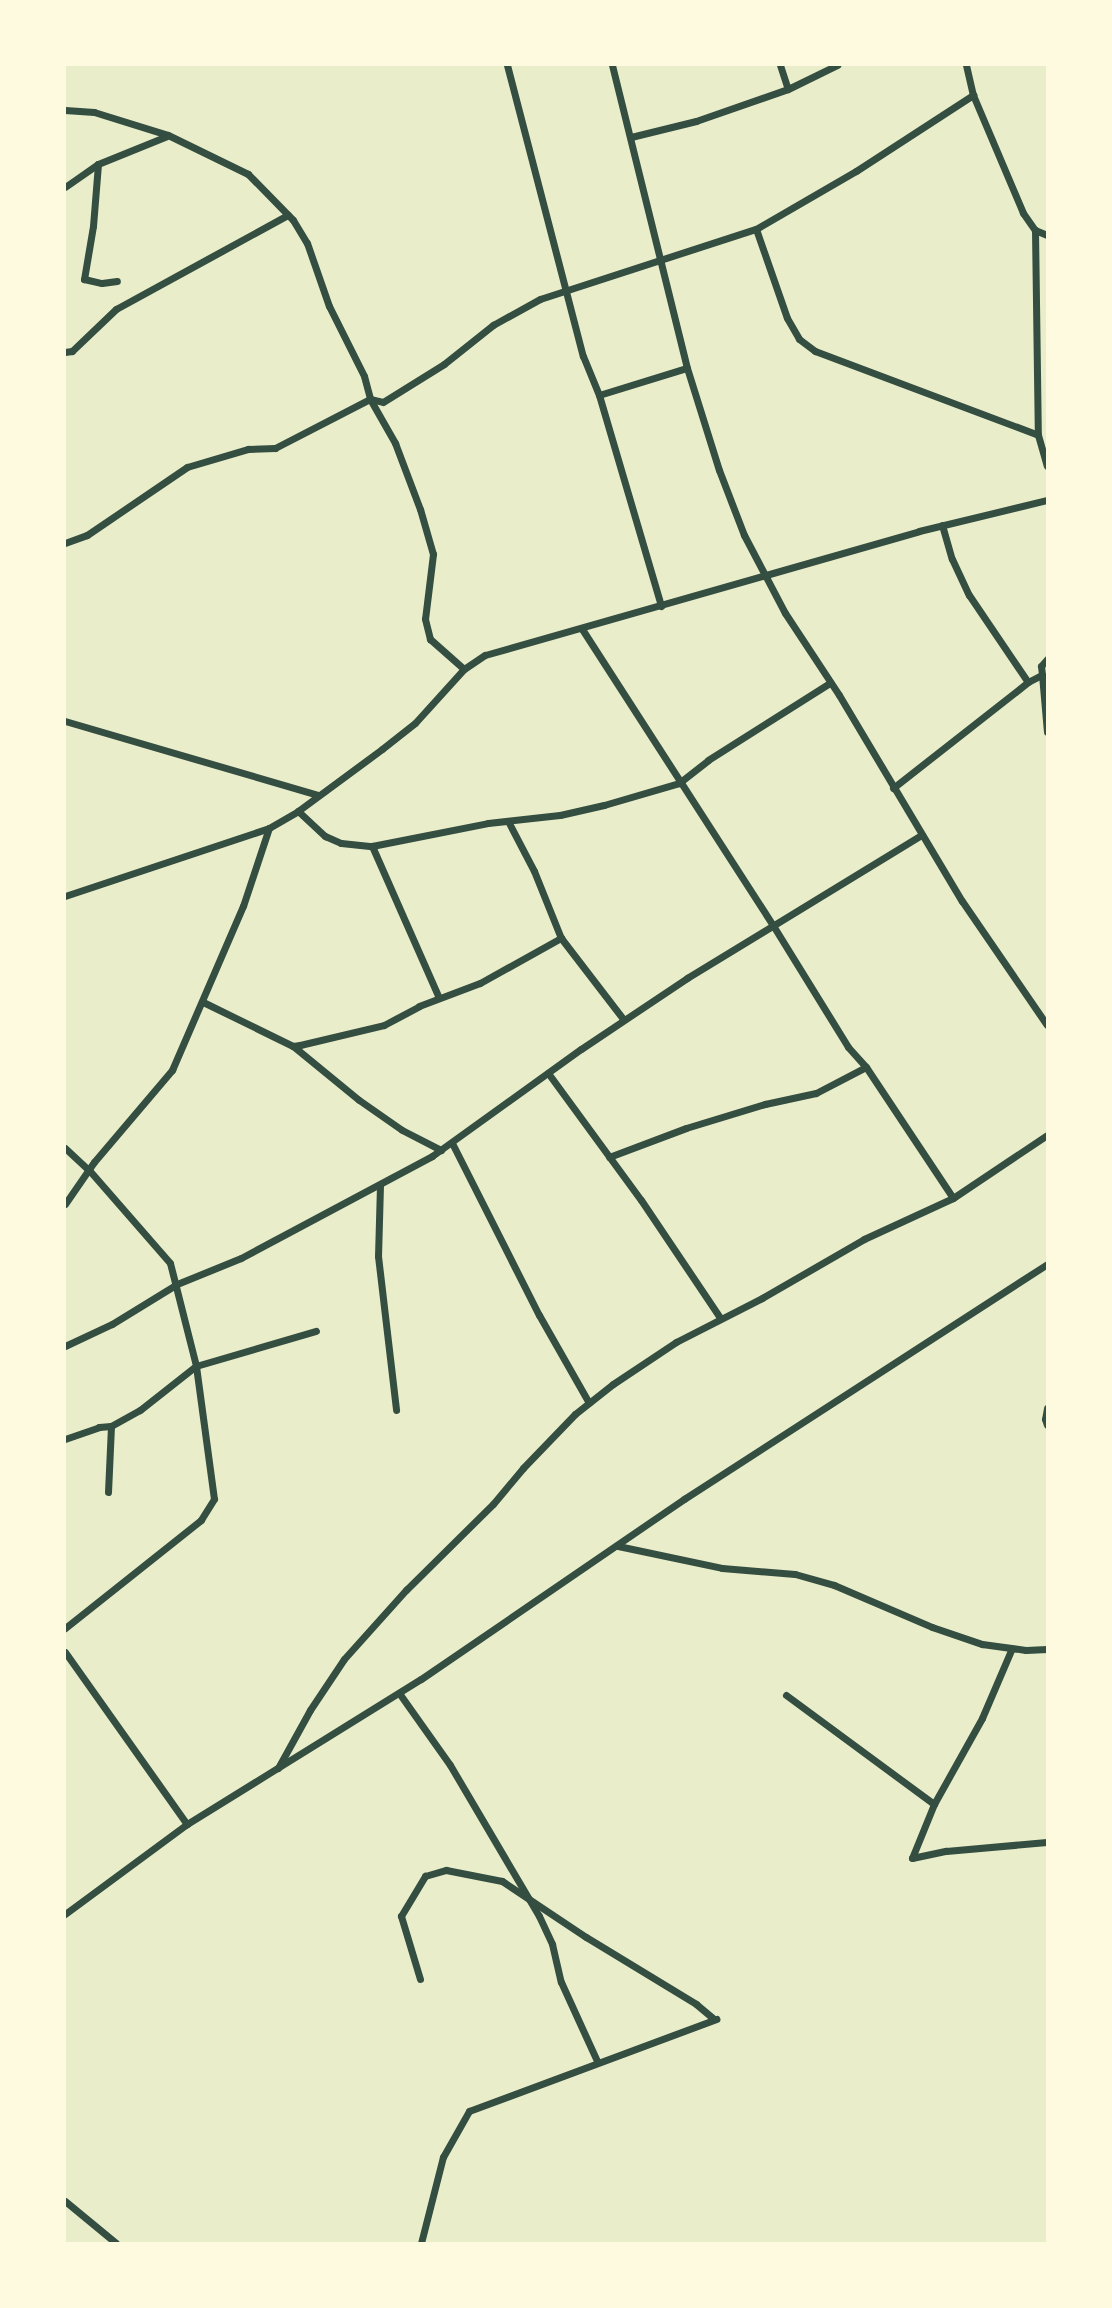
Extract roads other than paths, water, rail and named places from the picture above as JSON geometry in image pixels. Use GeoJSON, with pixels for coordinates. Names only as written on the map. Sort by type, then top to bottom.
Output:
{"type":"FeatureCollection","features":[{"type":"Feature","properties":{"kind":"street"},"geometry":{"type":"LineString","coordinates":[[507,65],[568,290],[583,356],[599,395],[661,606]]}},
{"type":"Feature","properties":{"kind":"street"},"geometry":{"type":"LineString","coordinates":[[612,65],[687,368],[719,470],[744,535],[764,575],[921,835],[962,901],[1047,1025]]}},
{"type":"Feature","properties":{"kind":"street"},"geometry":{"type":"LineString","coordinates":[[780,65],[788,89]]}},
{"type":"Feature","properties":{"kind":"street"},"geometry":{"type":"LineString","coordinates":[[631,137],[696,121],[788,89],[837,65]]}},
{"type":"Feature","properties":{"kind":"street"},"geometry":{"type":"LineString","coordinates":[[966,65],[973,95],[1023,213],[1035,230],[1047,235]]}},
{"type":"Feature","properties":{"kind":"street"},"geometry":{"type":"LineString","coordinates":[[65,543],[87,536],[187,467],[248,449],[275,448],[370,399],[383,402],[444,364],[493,325],[540,299],[661,262],[756,229],[811,199],[973,95]]}},
{"type":"Feature","properties":{"kind":"street"},"geometry":{"type":"LineString","coordinates":[[65,110],[94,111],[168,135],[248,174],[288,215],[307,243],[329,306],[364,376],[370,399],[395,443],[428,534],[433,554],[425,619],[430,639],[464,669]]}},
{"type":"Feature","properties":{"kind":"street"},"geometry":{"type":"LineString","coordinates":[[65,187],[99,164],[168,135]]}},
{"type":"Feature","properties":{"kind":"street"},"geometry":{"type":"LineString","coordinates":[[99,164],[84,279],[102,284],[117,281]]}},
{"type":"Feature","properties":{"kind":"street"},"geometry":{"type":"LineString","coordinates":[[65,352],[72,351],[122,305],[288,215]]}},
{"type":"Feature","properties":{"kind":"street"},"geometry":{"type":"LineString","coordinates":[[756,229],[787,318],[799,339],[815,351],[1038,435]]}},
{"type":"Feature","properties":{"kind":"street"},"geometry":{"type":"LineString","coordinates":[[1035,230],[1038,435],[1047,466]]}},
{"type":"Feature","properties":{"kind":"street"},"geometry":{"type":"LineString","coordinates":[[599,395],[687,368]]}},
{"type":"Feature","properties":{"kind":"street"},"geometry":{"type":"LineString","coordinates":[[65,896],[269,828],[298,811],[415,723],[464,669],[485,655],[942,525],[1047,500]]}},
{"type":"Feature","properties":{"kind":"street"},"geometry":{"type":"LineString","coordinates":[[942,525],[952,559],[969,595],[1028,682]]}},
{"type":"Feature","properties":{"kind":"street"},"geometry":{"type":"LineString","coordinates":[[582,629],[679,783],[775,926],[848,1047],[866,1066],[953,1198]]}},
{"type":"Feature","properties":{"kind":"street"},"geometry":{"type":"LineString","coordinates":[[1047,659],[1041,666],[1047,732]]}},
{"type":"Feature","properties":{"kind":"street"},"geometry":{"type":"LineString","coordinates":[[893,788],[1028,682],[1042,675]]}},
{"type":"Feature","properties":{"kind":"street"},"geometry":{"type":"LineString","coordinates":[[298,811],[325,836],[341,844],[372,846],[488,823],[509,823],[560,815],[679,783],[708,760],[830,682]]}},
{"type":"Feature","properties":{"kind":"street"},"geometry":{"type":"LineString","coordinates":[[65,721],[318,796]]}},
{"type":"Feature","properties":{"kind":"street"},"geometry":{"type":"LineString","coordinates":[[509,823],[534,871],[561,938],[624,1020]]}},
{"type":"Feature","properties":{"kind":"street"},"geometry":{"type":"LineString","coordinates":[[65,1204],[89,1170],[172,1070],[243,906],[269,828]]}},
{"type":"Feature","properties":{"kind":"street"},"geometry":{"type":"LineString","coordinates":[[65,1346],[112,1324],[177,1284],[241,1258],[441,1150],[624,1020],[921,835]]}},
{"type":"Feature","properties":{"kind":"street"},"geometry":{"type":"LineString","coordinates":[[372,846],[439,998]]}},
{"type":"Feature","properties":{"kind":"street"},"geometry":{"type":"LineString","coordinates":[[293,1046],[384,1025],[502,972],[561,938]]}},
{"type":"Feature","properties":{"kind":"street"},"geometry":{"type":"LineString","coordinates":[[203,1002],[293,1046],[359,1100],[402,1130],[441,1150]]}},
{"type":"Feature","properties":{"kind":"street"},"geometry":{"type":"LineString","coordinates":[[609,1157],[686,1128],[765,1104],[816,1093],[866,1066]]}},
{"type":"Feature","properties":{"kind":"street"},"geometry":{"type":"LineString","coordinates":[[548,1073],[721,1319]]}},
{"type":"Feature","properties":{"kind":"street"},"geometry":{"type":"LineString","coordinates":[[278,1769],[310,1710],[362,1638],[493,1504],[552,1437],[589,1403],[677,1342],[864,1239],[953,1198],[1047,1135]]}},
{"type":"Feature","properties":{"kind":"street"},"geometry":{"type":"LineString","coordinates":[[452,1143],[539,1315],[589,1403]]}},
{"type":"Feature","properties":{"kind":"street"},"geometry":{"type":"LineString","coordinates":[[65,1148],[89,1170],[170,1263],[196,1366],[214,1499],[201,1520],[65,1628]]}},
{"type":"Feature","properties":{"kind":"street"},"geometry":{"type":"LineString","coordinates":[[380,1185],[378,1256],[396,1410]]}},
{"type":"Feature","properties":{"kind":"street"},"geometry":{"type":"LineString","coordinates":[[65,1914],[187,1824],[399,1693],[684,1499],[1047,1264]]}},
{"type":"Feature","properties":{"kind":"street"},"geometry":{"type":"LineString","coordinates":[[65,1439],[91,1429],[111,1426],[140,1410],[196,1366],[316,1331]]}},
{"type":"Feature","properties":{"kind":"street"},"geometry":{"type":"LineString","coordinates":[[1047,1408],[1047,1425]]}},
{"type":"Feature","properties":{"kind":"street"},"geometry":{"type":"LineString","coordinates":[[108,1492],[111,1426]]}},
{"type":"Feature","properties":{"kind":"street"},"geometry":{"type":"LineString","coordinates":[[618,1546],[722,1568],[795,1574],[834,1585],[982,1644],[1047,1649]]}},
{"type":"Feature","properties":{"kind":"street"},"geometry":{"type":"LineString","coordinates":[[1012,1648],[982,1718],[934,1804],[912,1858],[1047,1842]]}},
{"type":"Feature","properties":{"kind":"street"},"geometry":{"type":"LineString","coordinates":[[65,1652],[187,1824]]}},
{"type":"Feature","properties":{"kind":"street"},"geometry":{"type":"LineString","coordinates":[[399,1693],[450,1765],[530,1900],[552,1944],[561,1982],[597,2061]]}},
{"type":"Feature","properties":{"kind":"street"},"geometry":{"type":"LineString","coordinates":[[786,1695],[934,1804]]}},
{"type":"Feature","properties":{"kind":"street"},"geometry":{"type":"LineString","coordinates":[[420,1979],[401,1916],[425,1876],[446,1870],[502,1881],[696,2004],[715,2019],[469,2111],[443,2157],[421,2243]]}},
{"type":"Feature","properties":{"kind":"street"},"geometry":{"type":"LineString","coordinates":[[65,2201],[117,2243]]}}]}
